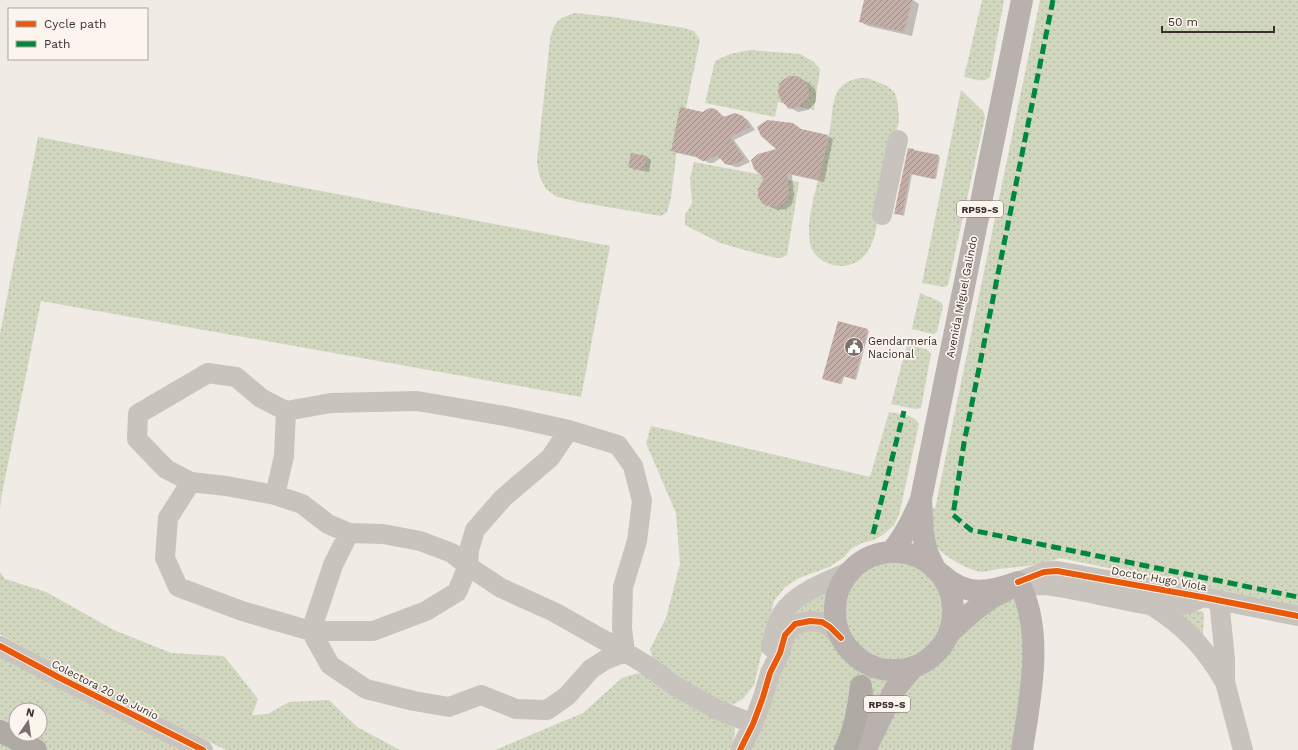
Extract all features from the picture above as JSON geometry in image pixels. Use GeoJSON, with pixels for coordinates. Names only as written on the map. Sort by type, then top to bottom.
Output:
{"type":"FeatureCollection","features":[{"type":"Feature","properties":{"kind":"highway"},"geometry":{"type":"LineString","coordinates":[[845,750],[851,737],[857,715],[861,686]]}},
{"type":"Feature","properties":{"kind":"highway"},"geometry":{"type":"LineString","coordinates":[[0,731],[36,750]]}},
{"type":"Feature","properties":{"kind":"main road","name":"Avenida Miguel Galindo"},"geometry":{"type":"LineString","coordinates":[[891,552],[904,535],[921,500],[1022,0]]}},
{"type":"Feature","properties":{"kind":"main road","name":"Avenida Miguel Galindo"},"geometry":{"type":"LineString","coordinates":[[921,500],[923,535],[927,552],[938,571]]}},
{"type":"Feature","properties":{"kind":"main road"},"geometry":{"type":"LineString","coordinates":[[903,552],[926,561],[938,571],[949,588],[953,603],[953,618],[949,633],[940,648],[928,659],[913,667],[897,670],[880,668],[864,662],[846,645],[836,625],[834,610],[836,596],[850,571],[858,564],[868,557],[879,553],[903,552]]}},
{"type":"Feature","properties":{"kind":"main road","name":"Doctor Hugo Viola"},"geometry":{"type":"LineString","coordinates":[[938,571],[950,582],[961,588],[985,591],[1020,584]]}},
{"type":"Feature","properties":{"kind":"main road"},"geometry":{"type":"LineString","coordinates":[[1020,584],[1029,608],[1033,656],[1031,687],[1022,750]]}},
{"type":"Feature","properties":{"kind":"main road","name":"Doctor Hugo Viola"},"geometry":{"type":"LineString","coordinates":[[949,633],[987,601],[1020,584]]}},
{"type":"Feature","properties":{"kind":"main road","name":"RP59-S"},"geometry":{"type":"LineString","coordinates":[[846,645],[861,686],[866,716],[867,748]]}},
{"type":"Feature","properties":{"kind":"main road","name":"RP59-S"},"geometry":{"type":"LineString","coordinates":[[867,748],[895,689],[913,667]]}},
{"type":"Feature","properties":{"kind":"street"},"geometry":{"type":"LineString","coordinates":[[882,215],[898,140]]}},
{"type":"Feature","properties":{"kind":"street"},"geometry":{"type":"LineString","coordinates":[[625,652],[622,628],[623,587],[637,542],[642,501],[633,466],[618,445],[569,430],[510,417],[417,401],[331,403],[286,411],[261,398],[236,377],[208,373],[138,414],[137,439],[166,469],[191,482],[226,486],[275,495],[302,504],[328,524],[349,533],[383,534],[420,541],[452,553],[468,566],[501,588],[554,612],[625,652],[648,666],[675,686],[714,708],[753,724]]}},
{"type":"Feature","properties":{"kind":"street"},"geometry":{"type":"LineString","coordinates":[[275,495],[284,456],[286,411]]}},
{"type":"Feature","properties":{"kind":"street"},"geometry":{"type":"LineString","coordinates":[[191,482],[168,518],[165,558],[178,587],[242,611],[311,631],[373,631],[426,611],[457,592],[468,566],[469,550],[475,530],[503,498],[550,458],[569,430]]}},
{"type":"Feature","properties":{"kind":"street"},"geometry":{"type":"LineString","coordinates":[[349,533],[333,565],[311,631],[330,665],[366,690],[414,702],[449,707],[481,695],[516,709],[546,710],[566,696],[591,669],[605,660],[625,652]]}},
{"type":"Feature","properties":{"kind":"street"},"geometry":{"type":"LineString","coordinates":[[770,673],[771,649],[776,628],[782,614],[797,598],[813,588],[850,571]]}},
{"type":"Feature","properties":{"kind":"street","name":"Doctor Hugo Viola"},"geometry":{"type":"LineString","coordinates":[[1020,584],[1044,572],[1057,571],[1298,616]]}},
{"type":"Feature","properties":{"kind":"street","name":"Doctor Hugo Viola"},"geometry":{"type":"LineString","coordinates":[[1020,584],[1059,587],[1151,605],[1181,605],[1211,599]]}},
{"type":"Feature","properties":{"kind":"street"},"geometry":{"type":"LineString","coordinates":[[1211,599],[1208,630],[1212,660]]}},
{"type":"Feature","properties":{"kind":"street"},"geometry":{"type":"LineString","coordinates":[[1211,599],[1225,660],[1225,682],[1243,750]]}},
{"type":"Feature","properties":{"kind":"street"},"geometry":{"type":"LineString","coordinates":[[1151,605],[1168,615],[1197,642],[1212,660],[1225,682]]}},
{"type":"Feature","properties":{"kind":"street"},"geometry":{"type":"LineString","coordinates":[[740,750],[753,724],[770,673],[780,653],[785,635],[795,624],[810,621],[822,622],[830,627],[846,645]]}},
{"type":"Feature","properties":{"kind":"street","name":"Colectora 20 de Junio"},"geometry":{"type":"LineString","coordinates":[[0,646],[65,681],[203,750]]}},
{"type":"Feature","properties":{"kind":"green space"},"geometry":{"type":"Polygon","coordinates":[[[982,0],[1004,0],[990,77],[985,80],[978,80],[964,77],[982,0]]]}},
{"type":"Feature","properties":{"kind":"green space"},"geometry":{"type":"Polygon","coordinates":[[[1040,0],[1298,0],[1298,607],[1060,558],[1020,567],[981,572],[968,568],[955,561],[933,544],[931,508],[935,509],[1040,0]]]}},
{"type":"Feature","properties":{"kind":"green space"},"geometry":{"type":"Polygon","coordinates":[[[575,13],[613,17],[684,28],[694,31],[700,40],[676,156],[671,197],[667,212],[661,216],[557,197],[546,189],[540,178],[537,162],[550,39],[555,24],[560,19],[575,13]]]}},
{"type":"Feature","properties":{"kind":"green space"},"geometry":{"type":"Polygon","coordinates":[[[750,50],[800,54],[814,62],[820,69],[814,110],[778,102],[775,117],[705,103],[715,61],[730,54],[750,50]]]}},
{"type":"Feature","properties":{"kind":"green space"},"geometry":{"type":"Polygon","coordinates":[[[867,78],[890,88],[894,92],[896,96],[899,120],[874,238],[870,247],[865,255],[853,264],[846,266],[832,265],[819,258],[811,247],[809,225],[811,212],[829,136],[833,104],[836,95],[840,88],[849,81],[867,78]]]}},
{"type":"Feature","properties":{"kind":"green space"},"geometry":{"type":"Polygon","coordinates":[[[961,90],[983,111],[985,117],[948,285],[944,287],[922,283],[961,90]]]}},
{"type":"Feature","properties":{"kind":"green space"},"geometry":{"type":"Polygon","coordinates":[[[38,137],[610,246],[581,397],[41,301],[0,509],[0,334],[38,137]]]}},
{"type":"Feature","properties":{"kind":"green space"},"geometry":{"type":"Polygon","coordinates":[[[694,162],[799,182],[787,255],[781,258],[776,258],[720,243],[685,225],[685,215],[692,203],[690,179],[694,162]]]}},
{"type":"Feature","properties":{"kind":"green space"},"geometry":{"type":"Polygon","coordinates":[[[920,293],[941,302],[943,306],[937,332],[933,334],[912,329],[920,293]]]}},
{"type":"Feature","properties":{"kind":"green space"},"geometry":{"type":"Polygon","coordinates":[[[907,345],[926,349],[931,354],[921,408],[915,409],[891,404],[907,345]]]}},
{"type":"Feature","properties":{"kind":"green space"},"geometry":{"type":"Polygon","coordinates":[[[889,412],[910,416],[919,424],[899,515],[894,525],[874,540],[862,543],[851,549],[843,558],[829,567],[799,578],[785,587],[774,601],[754,685],[743,699],[734,704],[722,703],[709,698],[653,659],[650,649],[666,618],[680,564],[676,513],[646,443],[651,426],[870,477],[889,412]]]}},
{"type":"Feature","properties":{"kind":"green space"},"geometry":{"type":"Polygon","coordinates":[[[894,563],[912,567],[928,577],[938,593],[942,611],[938,629],[928,645],[912,655],[894,659],[876,655],[860,645],[850,629],[846,611],[850,593],[860,577],[876,567],[894,563]]]}},
{"type":"Feature","properties":{"kind":"green space"},"geometry":{"type":"Polygon","coordinates":[[[0,572],[5,579],[46,592],[114,630],[171,653],[224,656],[258,699],[252,715],[268,714],[289,702],[329,700],[357,727],[400,750],[226,750],[68,672],[0,634],[0,572]]]}},
{"type":"Feature","properties":{"kind":"green space"},"geometry":{"type":"Polygon","coordinates":[[[1010,589],[1029,608],[1022,750],[740,750],[795,624],[841,638],[851,651],[864,662],[880,668],[897,670],[913,667],[928,659],[940,648],[949,633],[1010,589]]]}},
{"type":"Feature","properties":{"kind":"green space"},"geometry":{"type":"Polygon","coordinates":[[[829,592],[827,605],[829,617],[787,617],[820,593],[829,592]]]}},
{"type":"Feature","properties":{"kind":"green space"},"geometry":{"type":"Polygon","coordinates":[[[1177,611],[1202,611],[1204,614],[1203,634],[1199,635],[1177,611]]]}},
{"type":"Feature","properties":{"kind":"green space"},"geometry":{"type":"Polygon","coordinates":[[[0,646],[203,750],[0,750],[0,646]]]}},
{"type":"Feature","properties":{"kind":"green space"},"geometry":{"type":"Polygon","coordinates":[[[645,671],[729,721],[735,728],[734,738],[729,750],[495,750],[583,713],[622,678],[645,671]]]}},
{"type":"Feature","properties":{"kind":"building"},"geometry":{"type":"Polygon","coordinates":[[[864,0],[912,0],[904,32],[859,22],[864,0]]]}},
{"type":"Feature","properties":{"kind":"building"},"geometry":{"type":"Polygon","coordinates":[[[789,76],[797,76],[801,78],[807,84],[809,92],[804,103],[800,106],[789,109],[781,100],[778,93],[779,84],[789,76]]]}},
{"type":"Feature","properties":{"kind":"building"},"geometry":{"type":"Polygon","coordinates":[[[680,107],[703,112],[711,108],[718,111],[723,117],[735,113],[743,116],[750,127],[730,137],[745,159],[733,165],[729,165],[725,164],[717,155],[703,161],[696,156],[671,151],[680,107]]]}},
{"type":"Feature","properties":{"kind":"building"},"geometry":{"type":"Polygon","coordinates":[[[768,120],[793,123],[801,129],[828,135],[819,180],[787,173],[789,193],[786,201],[780,206],[771,207],[763,204],[758,197],[758,189],[764,178],[754,169],[751,160],[758,154],[776,149],[761,136],[757,127],[768,120]]]}},
{"type":"Feature","properties":{"kind":"building"},"geometry":{"type":"Polygon","coordinates":[[[908,148],[939,155],[934,179],[910,174],[902,215],[894,214],[908,148]]]}},
{"type":"Feature","properties":{"kind":"building"},"geometry":{"type":"Polygon","coordinates":[[[631,153],[647,156],[644,170],[628,167],[631,153]]]}},
{"type":"Feature","properties":{"kind":"building"},"geometry":{"type":"Polygon","coordinates":[[[838,321],[868,329],[854,379],[842,376],[840,384],[822,379],[838,321]]]}},
{"type":"Feature","properties":{"kind":"marked path"},"geometry":{"type":"LineString","coordinates":[[1053,0],[964,443],[953,515],[971,530],[1298,597]]}},
{"type":"Feature","properties":{"kind":"marked path"},"geometry":{"type":"LineString","coordinates":[[873,534],[904,411]]}},
{"type":"Feature","properties":{"kind":"cycle path"},"geometry":{"type":"LineString","coordinates":[[1018,582],[1044,572],[1057,571],[1298,616]]}},
{"type":"Feature","properties":{"kind":"cycle path"},"geometry":{"type":"LineString","coordinates":[[740,750],[753,724],[770,673],[780,653],[785,635],[795,624],[810,621],[822,622],[830,627],[841,638]]}},
{"type":"Feature","properties":{"kind":"cycle path"},"geometry":{"type":"LineString","coordinates":[[0,646],[203,750]]}},
{"type":"Feature","properties":{"kind":"place","name":"Gendarmería Nacional"},"geometry":{"type":"Point","coordinates":[854,347]}}]}
